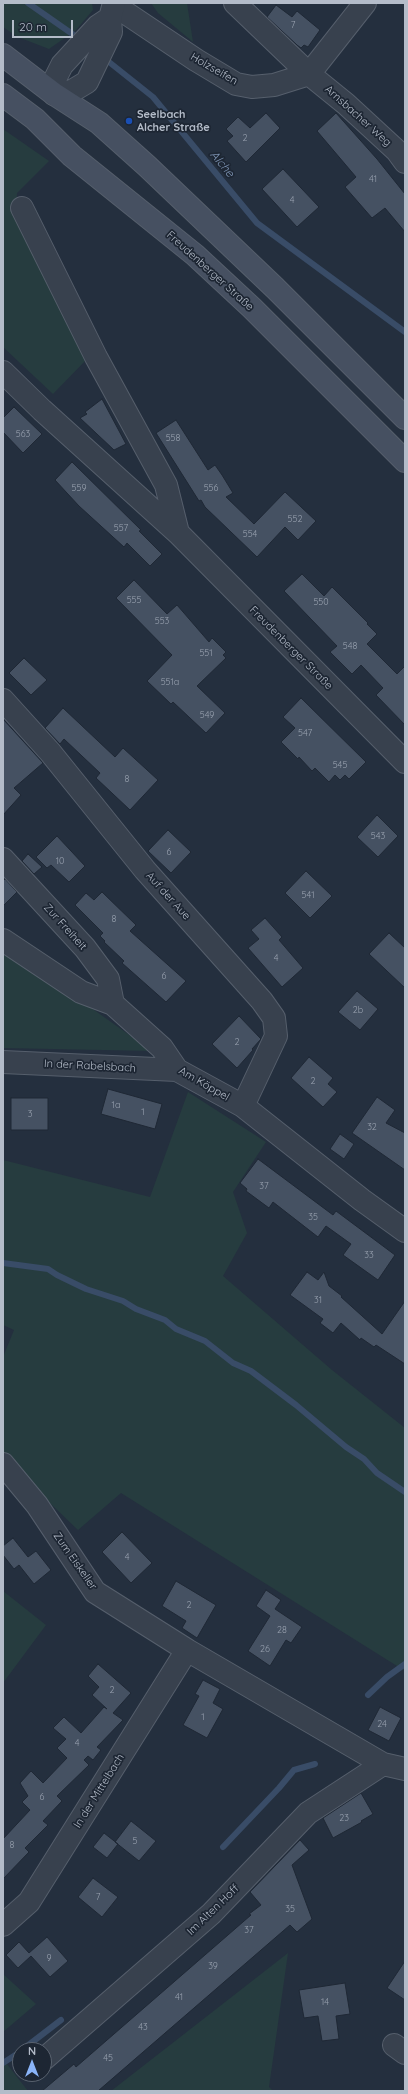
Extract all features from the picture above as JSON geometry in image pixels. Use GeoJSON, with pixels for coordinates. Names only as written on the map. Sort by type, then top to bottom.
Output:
{"type":"FeatureCollection","features":[{"type":"Feature","properties":{"kind":"main road"},"geometry":{"type":"LineString","coordinates":[[3,55],[54,94],[99,124],[147,166],[264,278],[405,418]]}},
{"type":"Feature","properties":{"kind":"main road"},"geometry":{"type":"LineString","coordinates":[[35,119],[54,94]]}},
{"type":"Feature","properties":{"kind":"main road","name":"Freudenberger Straße"},"geometry":{"type":"LineString","coordinates":[[3,95],[35,119],[72,156],[195,255],[252,308],[405,460]]}},
{"type":"Feature","properties":{"kind":"street","name":"Arnsbacher Weg"},"geometry":{"type":"LineString","coordinates":[[235,3],[309,74],[346,104],[397,151],[405,162]]}},
{"type":"Feature","properties":{"kind":"street"},"geometry":{"type":"LineString","coordinates":[[309,74],[365,3]]}},
{"type":"Feature","properties":{"kind":"street"},"geometry":{"type":"LineString","coordinates":[[110,17],[92,72],[87,82],[72,91],[54,94],[55,79],[62,65],[110,17]]}},
{"type":"Feature","properties":{"kind":"street","name":"Holzseifen"},"geometry":{"type":"LineString","coordinates":[[110,17],[196,60],[236,84],[252,87],[274,85],[309,74]]}},
{"type":"Feature","properties":{"kind":"street"},"geometry":{"type":"LineString","coordinates":[[22,208],[96,357],[166,485],[178,533]]}},
{"type":"Feature","properties":{"kind":"street","name":"Freudenberger Straße"},"geometry":{"type":"LineString","coordinates":[[3,372],[47,415],[178,533],[405,762]]}},
{"type":"Feature","properties":{"kind":"street","name":"Auf der Aue"},"geometry":{"type":"LineString","coordinates":[[3,700],[50,752],[145,870],[262,1001],[274,1018],[276,1036],[243,1106]]}},
{"type":"Feature","properties":{"kind":"street","name":"Zur Freiheit"},"geometry":{"type":"LineString","coordinates":[[3,859],[85,948],[108,980],[113,1004]]}},
{"type":"Feature","properties":{"kind":"street","name":"Am Köppel"},"geometry":{"type":"LineString","coordinates":[[3,940],[81,992],[113,1004],[162,1048],[177,1070],[243,1106],[362,1200],[405,1230]]}},
{"type":"Feature","properties":{"kind":"street","name":"In der Rabelsbach"},"geometry":{"type":"LineString","coordinates":[[3,1062],[177,1070]]}},
{"type":"Feature","properties":{"kind":"street","name":"Zum Eiskeller"},"geometry":{"type":"LineString","coordinates":[[3,1464],[37,1505],[95,1592],[187,1650]]}},
{"type":"Feature","properties":{"kind":"street"},"geometry":{"type":"LineString","coordinates":[[187,1650],[382,1764],[405,1769]]}},
{"type":"Feature","properties":{"kind":"street","name":"In der Mittelbach"},"geometry":{"type":"LineString","coordinates":[[3,1925],[29,1902],[187,1650]]}},
{"type":"Feature","properties":{"kind":"street","name":"Im Alten Hoff"},"geometry":{"type":"LineString","coordinates":[[52,2052],[211,1914],[308,1813],[382,1764]]}},
{"type":"Feature","properties":{"kind":"green space"},"geometry":{"type":"Polygon","coordinates":[[[3,3],[92,3],[93,10],[76,30],[49,49],[18,37],[3,27],[3,3]]]}},
{"type":"Feature","properties":{"kind":"green space"},"geometry":{"type":"Polygon","coordinates":[[[151,3],[187,3],[193,42],[158,13],[151,3]]]}},
{"type":"Feature","properties":{"kind":"green space"},"geometry":{"type":"Polygon","coordinates":[[[3,129],[49,161],[17,193],[16,222],[87,359],[53,394],[3,347],[3,129]]]}},
{"type":"Feature","properties":{"kind":"green space"},"geometry":{"type":"Polygon","coordinates":[[[3,951],[80,1000],[152,1051],[3,1048],[3,951]]]}},
{"type":"Feature","properties":{"kind":"green space"},"geometry":{"type":"Polygon","coordinates":[[[188,1092],[266,1142],[233,1192],[247,1233],[223,1276],[332,1370],[405,1428],[405,1671],[121,1493],[78,1530],[3,1458],[3,1357],[14,1330],[3,1325],[3,1160],[150,1197],[188,1092]]]}},
{"type":"Feature","properties":{"kind":"green space"},"geometry":{"type":"Polygon","coordinates":[[[3,1591],[46,1625],[3,1683],[3,1591]]]}},
{"type":"Feature","properties":{"kind":"green space"},"geometry":{"type":"Polygon","coordinates":[[[288,1953],[269,2087],[273,2091],[111,2091],[288,1953]]]}},
{"type":"Feature","properties":{"kind":"green space"},"geometry":{"type":"Polygon","coordinates":[[[3,1974],[36,2004],[3,2032],[3,1974]]]}},
{"type":"Feature","properties":{"kind":"green space"},"geometry":{"type":"Polygon","coordinates":[[[3,2059],[12,2071],[12,2082],[21,2082],[28,2091],[3,2091],[3,2059]]]}},
{"type":"Feature","properties":{"kind":"building"},"geometry":{"type":"Polygon","coordinates":[[[276,5],[292,17],[297,11],[320,30],[308,47],[304,45],[301,48],[267,17],[276,5]]]}},
{"type":"Feature","properties":{"kind":"building"},"geometry":{"type":"Polygon","coordinates":[[[266,113],[280,128],[246,162],[227,141],[233,136],[226,129],[238,117],[250,128],[266,113]]]}},
{"type":"Feature","properties":{"kind":"building"},"geometry":{"type":"Polygon","coordinates":[[[336,113],[377,159],[405,194],[405,232],[385,208],[372,218],[345,187],[356,177],[317,131],[336,113]]]}},
{"type":"Feature","properties":{"kind":"building"},"geometry":{"type":"Polygon","coordinates":[[[283,169],[319,207],[297,227],[262,189],[283,169]]]}},
{"type":"Feature","properties":{"kind":"building"},"geometry":{"type":"Polygon","coordinates":[[[102,399],[126,444],[114,450],[80,418],[87,414],[85,412],[102,399]]]}},
{"type":"Feature","properties":{"kind":"building"},"geometry":{"type":"Polygon","coordinates":[[[14,407],[42,434],[23,453],[3,432],[3,418],[14,407]]]}},
{"type":"Feature","properties":{"kind":"building"},"geometry":{"type":"Polygon","coordinates":[[[176,420],[208,470],[215,465],[222,475],[233,493],[226,497],[254,524],[285,492],[316,521],[298,540],[285,527],[257,557],[205,507],[201,500],[199,501],[156,433],[176,420]]]}},
{"type":"Feature","properties":{"kind":"building"},"geometry":{"type":"Polygon","coordinates":[[[72,462],[141,530],[139,531],[162,554],[150,566],[127,543],[124,547],[79,506],[55,480],[72,462]]]}},
{"type":"Feature","properties":{"kind":"building"},"geometry":{"type":"Polygon","coordinates":[[[302,574],[324,596],[332,587],[368,623],[367,624],[377,634],[367,644],[397,674],[405,666],[405,725],[376,695],[383,688],[361,665],[352,674],[330,652],[337,646],[284,591],[302,574]]]}},
{"type":"Feature","properties":{"kind":"building"},"geometry":{"type":"Polygon","coordinates":[[[134,580],[167,614],[177,605],[209,642],[212,638],[226,652],[223,655],[226,658],[197,686],[225,713],[206,733],[173,702],[171,704],[147,681],[172,655],[116,598],[134,580]]]}},
{"type":"Feature","properties":{"kind":"building"},"geometry":{"type":"Polygon","coordinates":[[[24,658],[47,680],[31,695],[9,673],[24,658]]]}},
{"type":"Feature","properties":{"kind":"building"},"geometry":{"type":"Polygon","coordinates":[[[301,698],[366,762],[349,779],[345,775],[340,780],[335,775],[329,782],[315,768],[312,771],[299,757],[298,759],[281,742],[295,728],[283,717],[301,698]]]}},
{"type":"Feature","properties":{"kind":"building"},"geometry":{"type":"Polygon","coordinates":[[[63,708],[115,757],[123,748],[158,780],[130,810],[96,778],[100,773],[64,739],[60,744],[45,728],[63,708]]]}},
{"type":"Feature","properties":{"kind":"building"},"geometry":{"type":"Polygon","coordinates":[[[3,719],[43,763],[14,788],[21,795],[3,815],[3,719]]]}},
{"type":"Feature","properties":{"kind":"building"},"geometry":{"type":"Polygon","coordinates":[[[377,815],[398,836],[378,857],[357,837],[377,815]]]}},
{"type":"Feature","properties":{"kind":"building"},"geometry":{"type":"Polygon","coordinates":[[[168,830],[191,852],[171,873],[148,851],[168,830]]]}},
{"type":"Feature","properties":{"kind":"building"},"geometry":{"type":"Polygon","coordinates":[[[57,836],[85,866],[69,882],[51,865],[47,868],[36,857],[57,836]]]}},
{"type":"Feature","properties":{"kind":"building"},"geometry":{"type":"Polygon","coordinates":[[[28,854],[42,867],[34,874],[22,861],[28,854]]]}},
{"type":"Feature","properties":{"kind":"building"},"geometry":{"type":"Polygon","coordinates":[[[306,871],[332,896],[310,918],[285,893],[306,871]]]}},
{"type":"Feature","properties":{"kind":"building"},"geometry":{"type":"Polygon","coordinates":[[[5,879],[17,892],[3,906],[3,881],[5,879]]]}},
{"type":"Feature","properties":{"kind":"building"},"geometry":{"type":"Polygon","coordinates":[[[102,892],[136,925],[130,931],[186,981],[166,1002],[122,963],[124,961],[104,942],[105,941],[100,936],[103,933],[75,905],[86,893],[94,900],[102,892]]]}},
{"type":"Feature","properties":{"kind":"building"},"geometry":{"type":"Polygon","coordinates":[[[265,918],[282,937],[279,940],[303,968],[282,987],[248,948],[259,939],[251,930],[265,918]]]}},
{"type":"Feature","properties":{"kind":"building"},"geometry":{"type":"Polygon","coordinates":[[[389,933],[405,948],[405,988],[369,954],[389,933]]]}},
{"type":"Feature","properties":{"kind":"building"},"geometry":{"type":"Polygon","coordinates":[[[357,991],[378,1009],[360,1030],[338,1012],[357,991]]]}},
{"type":"Feature","properties":{"kind":"building"},"geometry":{"type":"Polygon","coordinates":[[[239,1016],[261,1039],[237,1068],[212,1044],[239,1016]]]}},
{"type":"Feature","properties":{"kind":"building"},"geometry":{"type":"Polygon","coordinates":[[[309,1057],[333,1078],[328,1084],[337,1092],[323,1107],[291,1078],[309,1057]]]}},
{"type":"Feature","properties":{"kind":"building"},"geometry":{"type":"Polygon","coordinates":[[[108,1089],[162,1104],[155,1129],[101,1114],[108,1089]]]}},
{"type":"Feature","properties":{"kind":"building"},"geometry":{"type":"Polygon","coordinates":[[[377,1097],[395,1110],[386,1123],[405,1133],[405,1170],[352,1133],[377,1097]]]}},
{"type":"Feature","properties":{"kind":"building"},"geometry":{"type":"Polygon","coordinates":[[[11,1098],[48,1098],[48,1130],[11,1130],[11,1098]]]}},
{"type":"Feature","properties":{"kind":"building"},"geometry":{"type":"Polygon","coordinates":[[[340,1134],[354,1144],[344,1159],[330,1149],[340,1134]]]}},
{"type":"Feature","properties":{"kind":"building"},"geometry":{"type":"Polygon","coordinates":[[[258,1159],[333,1215],[336,1211],[395,1255],[378,1280],[343,1255],[351,1244],[326,1226],[318,1237],[273,1202],[269,1208],[246,1191],[247,1189],[240,1183],[258,1159]]]}},
{"type":"Feature","properties":{"kind":"building"},"geometry":{"type":"Polygon","coordinates":[[[307,1272],[318,1280],[324,1272],[329,1286],[342,1296],[341,1297],[382,1334],[405,1301],[405,1364],[376,1345],[374,1347],[361,1338],[360,1340],[341,1323],[333,1333],[320,1323],[323,1319],[290,1295],[307,1272]]]}},
{"type":"Feature","properties":{"kind":"building"},"geometry":{"type":"Polygon","coordinates":[[[122,1532],[152,1563],[131,1583],[102,1552],[122,1532]]]}},
{"type":"Feature","properties":{"kind":"building"},"geometry":{"type":"Polygon","coordinates":[[[13,1538],[28,1557],[36,1551],[51,1570],[34,1584],[19,1565],[14,1569],[3,1555],[3,1546],[13,1538]]]}},
{"type":"Feature","properties":{"kind":"building"},"geometry":{"type":"Polygon","coordinates":[[[176,1581],[216,1605],[197,1638],[182,1628],[186,1621],[162,1606],[176,1581]]]}},
{"type":"Feature","properties":{"kind":"building"},"geometry":{"type":"Polygon","coordinates":[[[266,1590],[281,1600],[275,1609],[302,1627],[291,1643],[286,1640],[270,1666],[248,1651],[270,1616],[256,1606],[266,1590]]]}},
{"type":"Feature","properties":{"kind":"building"},"geometry":{"type":"Polygon","coordinates":[[[98,1664],[131,1693],[113,1713],[123,1720],[97,1747],[101,1750],[93,1760],[88,1756],[84,1760],[89,1765],[57,1796],[62,1801],[43,1821],[48,1825],[25,1848],[29,1852],[3,1879],[3,1839],[30,1810],[22,1802],[28,1796],[20,1783],[31,1771],[43,1783],[67,1758],[57,1748],[66,1739],[53,1728],[64,1717],[81,1733],[104,1707],[107,1709],[92,1695],[99,1687],[88,1676],[98,1664]]]}},
{"type":"Feature","properties":{"kind":"building"},"geometry":{"type":"Polygon","coordinates":[[[203,1680],[220,1689],[213,1703],[223,1709],[207,1738],[183,1725],[199,1696],[195,1694],[203,1680]]]}},
{"type":"Feature","properties":{"kind":"building"},"geometry":{"type":"Polygon","coordinates":[[[380,1707],[401,1718],[389,1741],[368,1730],[380,1707]]]}},
{"type":"Feature","properties":{"kind":"building"},"geometry":{"type":"Polygon","coordinates":[[[361,1793],[373,1814],[361,1821],[362,1822],[333,1838],[323,1818],[361,1793]]]}},
{"type":"Feature","properties":{"kind":"building"},"geometry":{"type":"Polygon","coordinates":[[[131,1821],[156,1841],[139,1861],[115,1842],[131,1821]]]}},
{"type":"Feature","properties":{"kind":"building"},"geometry":{"type":"Polygon","coordinates":[[[104,1833],[118,1844],[107,1858],[93,1847],[104,1833]]]}},
{"type":"Feature","properties":{"kind":"building"},"geometry":{"type":"Polygon","coordinates":[[[300,1840],[309,1850],[292,1865],[312,1919],[297,1932],[290,1925],[98,2091],[42,2091],[74,2064],[76,2067],[251,1915],[249,1914],[261,1905],[250,1892],[300,1840]]]}},
{"type":"Feature","properties":{"kind":"building"},"geometry":{"type":"Polygon","coordinates":[[[93,1878],[118,1897],[102,1917],[78,1897],[93,1878]]]}},
{"type":"Feature","properties":{"kind":"building"},"geometry":{"type":"Polygon","coordinates":[[[47,1937],[68,1961],[50,1977],[31,1956],[18,1968],[6,1955],[19,1942],[29,1953],[47,1937]]]}},
{"type":"Feature","properties":{"kind":"building"},"geometry":{"type":"Polygon","coordinates":[[[405,1961],[405,2000],[387,1988],[405,1961]]]}},
{"type":"Feature","properties":{"kind":"building"},"geometry":{"type":"Polygon","coordinates":[[[345,1983],[350,2014],[336,2016],[339,2039],[322,2041],[318,2016],[304,2018],[299,1990],[345,1983]]]}},
{"type":"Feature","properties":{"kind":"waterway","name":"Alche"},"geometry":{"type":"LineString","coordinates":[[28,3],[81,40]]}},
{"type":"Feature","properties":{"kind":"waterway","name":"Alche"},"geometry":{"type":"LineString","coordinates":[[104,58],[153,97],[257,223],[405,332]]}},
{"type":"Feature","properties":{"kind":"waterway"},"geometry":{"type":"LineString","coordinates":[[3,1263],[48,1269],[86,1289],[123,1301],[136,1309],[165,1320],[176,1329],[205,1341],[233,1363],[251,1371],[296,1405],[346,1447],[364,1459],[377,1473],[405,1492]]}},
{"type":"Feature","properties":{"kind":"waterway"},"geometry":{"type":"LineString","coordinates":[[368,1695],[387,1677],[405,1664]]}},
{"type":"Feature","properties":{"kind":"waterway"},"geometry":{"type":"LineString","coordinates":[[223,1847],[294,1770],[315,1764]]}},
{"type":"Feature","properties":{"kind":"waterway"},"geometry":{"type":"LineString","coordinates":[[32,2042],[61,2020]]}},
{"type":"Feature","properties":{"kind":"waterway"},"geometry":{"type":"LineString","coordinates":[[3,2063],[12,2057]]}},
{"type":"Feature","properties":{"kind":"place","name":"Seelbach Alcher Straße"},"geometry":{"type":"Point","coordinates":[129,121]}}]}
